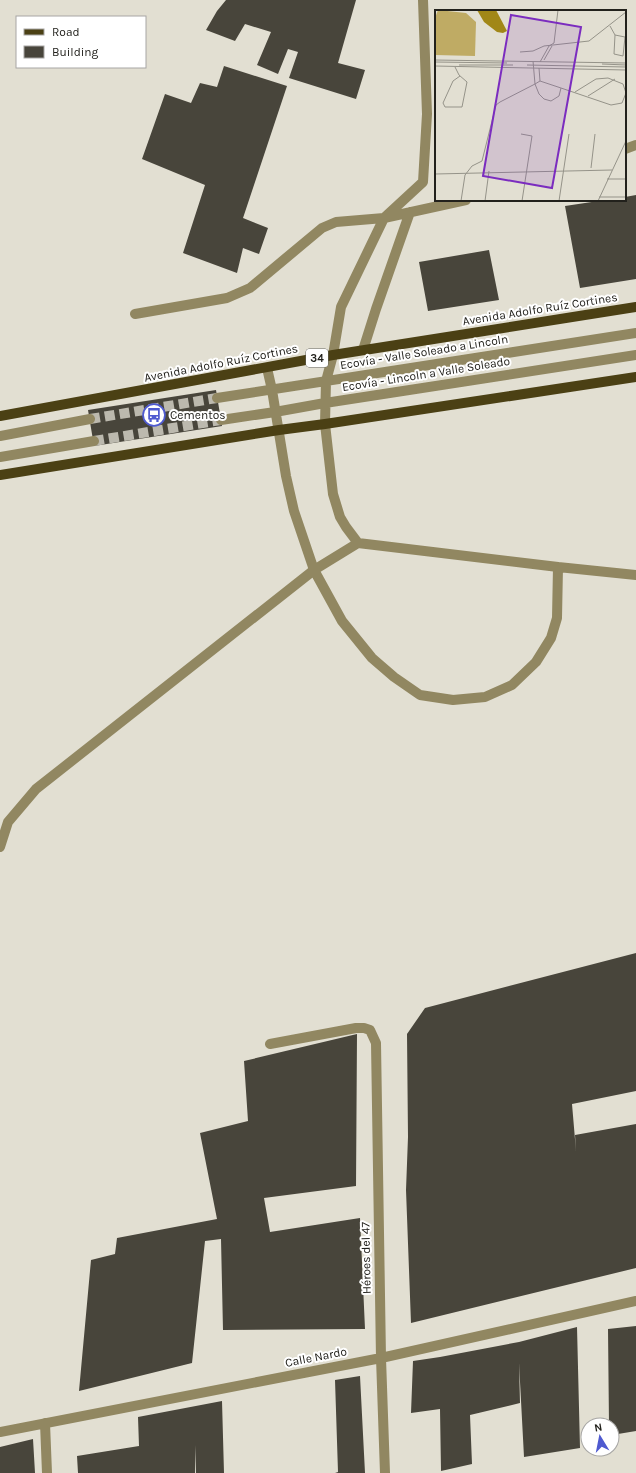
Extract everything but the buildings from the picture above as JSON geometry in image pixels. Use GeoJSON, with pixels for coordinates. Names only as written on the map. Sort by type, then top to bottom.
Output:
{"type":"FeatureCollection","features":[{"type":"Feature","properties":{"kind":"main road","name":"Avenida Adolfo Ruíz Cortines"},"geometry":{"type":"LineString","coordinates":[[0,416],[333,355],[636,307]]}},
{"type":"Feature","properties":{"kind":"main road"},"geometry":{"type":"LineString","coordinates":[[0,475],[279,430],[636,377]]}},
{"type":"Feature","properties":{"kind":"street"},"geometry":{"type":"LineString","coordinates":[[358,543],[340,517],[336,506],[326,424],[326,381],[333,355],[341,307],[384,218],[423,182],[427,114],[424,0]]}},
{"type":"Feature","properties":{"kind":"street"},"geometry":{"type":"LineString","coordinates":[[626,149],[636,145]]}},
{"type":"Feature","properties":{"kind":"street"},"geometry":{"type":"LineString","coordinates":[[135,314],[227,298],[250,288],[322,228],[336,222],[384,218],[461,201]]}},
{"type":"Feature","properties":{"kind":"street"},"geometry":{"type":"LineString","coordinates":[[363,350],[410,212]]}},
{"type":"Feature","properties":{"kind":"street","name":"Ecovía - Valle Soleado a Lincoln"},"geometry":{"type":"LineString","coordinates":[[217,398],[636,333]]}},
{"type":"Feature","properties":{"kind":"street","name":"Ecovía - Lincoln a Valle Soleado"},"geometry":{"type":"LineString","coordinates":[[220,420],[636,355]]}},
{"type":"Feature","properties":{"kind":"street"},"geometry":{"type":"LineString","coordinates":[[267,368],[286,476],[294,511],[314,570],[342,621],[378,662],[394,677],[420,695],[453,700],[485,697],[512,685],[536,662],[551,638],[557,618],[558,567]]}},
{"type":"Feature","properties":{"kind":"street"},"geometry":{"type":"LineString","coordinates":[[0,436],[90,420]]}},
{"type":"Feature","properties":{"kind":"street"},"geometry":{"type":"LineString","coordinates":[[0,457],[94,441]]}},
{"type":"Feature","properties":{"kind":"street"},"geometry":{"type":"LineString","coordinates":[[0,847],[8,822],[36,789],[314,570],[358,543],[636,575]]}},
{"type":"Feature","properties":{"kind":"street","name":"Héroes del 47"},"geometry":{"type":"LineString","coordinates":[[270,1044],[356,1028],[370,1030],[376,1043],[381,1358],[385,1473]]}},
{"type":"Feature","properties":{"kind":"street","name":"Calle Nardo"},"geometry":{"type":"LineString","coordinates":[[0,1432],[381,1358],[636,1301]]}},
{"type":"Feature","properties":{"kind":"street"},"geometry":{"type":"LineString","coordinates":[[45,1423],[47,1473]]}},
{"type":"Feature","properties":{"kind":"tunnel"},"geometry":{"type":"LineString","coordinates":[[90,419],[217,398]]}},
{"type":"Feature","properties":{"kind":"tunnel"},"geometry":{"type":"LineString","coordinates":[[94,441],[221,420]]}},
{"type":"Feature","properties":{"kind":"place","name":"Cementos"},"geometry":{"type":"Point","coordinates":[154,415]}}]}
